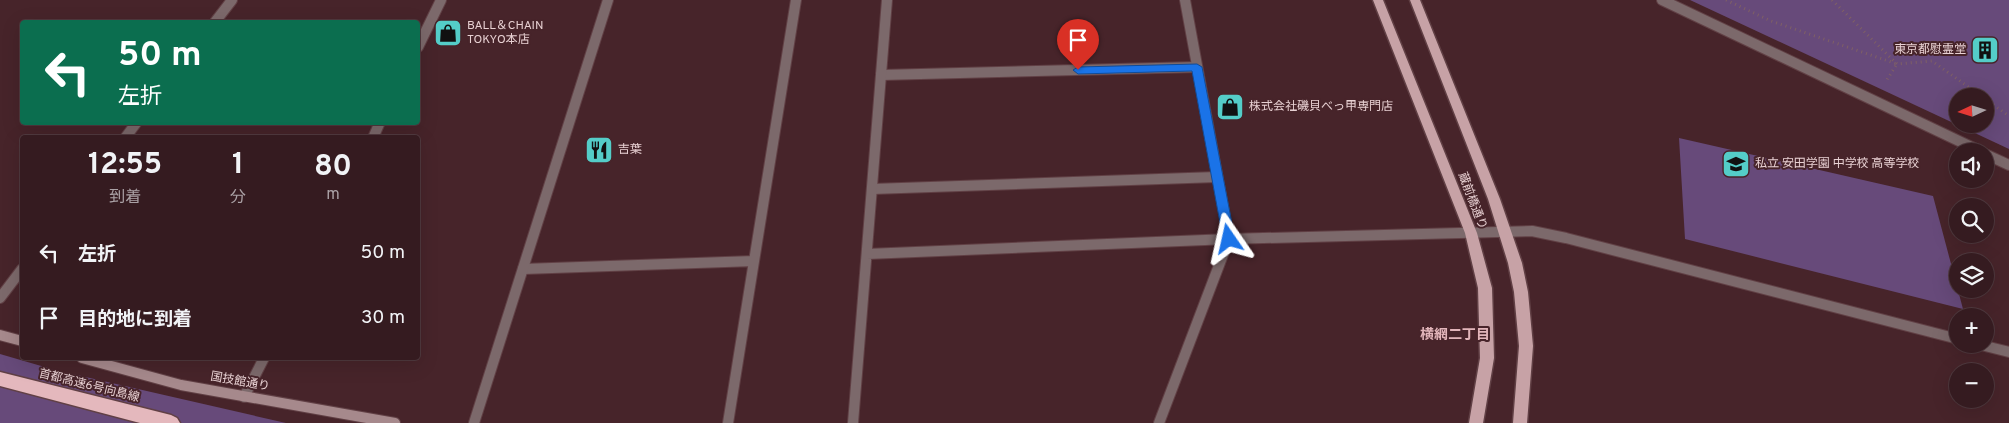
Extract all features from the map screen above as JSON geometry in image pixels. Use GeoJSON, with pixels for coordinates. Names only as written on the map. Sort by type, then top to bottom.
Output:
{"type":"FeatureCollection","features":[{"type":"Feature","properties":{"kind":"highway","name":"首都高速6号向島線"},"geometry":{"type":"LineString","coordinates":[[0,379],[171,423]]}},
{"type":"Feature","properties":{"kind":"main road","name":"蔵前橋通り"},"geometry":{"type":"LineString","coordinates":[[1378,0],[1470,233],[1485,288],[1487,358],[1476,423]]}},
{"type":"Feature","properties":{"kind":"main road","name":"蔵前橋通り"},"geometry":{"type":"LineString","coordinates":[[1415,0],[1494,199],[1521,292],[1525,337],[1520,423]]}},
{"type":"Feature","properties":{"kind":"street"},"geometry":{"type":"LineString","coordinates":[[217,20],[232,0]]}},
{"type":"Feature","properties":{"kind":"street"},"geometry":{"type":"LineString","coordinates":[[420,43],[441,0]]}},
{"type":"Feature","properties":{"kind":"street"},"geometry":{"type":"LineString","coordinates":[[474,423],[608,0]]}},
{"type":"Feature","properties":{"kind":"street"},"geometry":{"type":"LineString","coordinates":[[728,423],[796,0]]}},
{"type":"Feature","properties":{"kind":"street"},"geometry":{"type":"LineString","coordinates":[[853,423],[887,0]]}},
{"type":"Feature","properties":{"kind":"street"},"geometry":{"type":"LineString","coordinates":[[1159,423],[1229,239],[1184,0]]}},
{"type":"Feature","properties":{"kind":"street"},"geometry":{"type":"LineString","coordinates":[[1662,0],[1963,143]]}},
{"type":"Feature","properties":{"kind":"street"},"geometry":{"type":"LineString","coordinates":[[881,75],[1197,67]]}},
{"type":"Feature","properties":{"kind":"street"},"geometry":{"type":"LineString","coordinates":[[1994,158],[2009,165]]}},
{"type":"Feature","properties":{"kind":"street"},"geometry":{"type":"LineString","coordinates":[[872,189],[1217,177]]}},
{"type":"Feature","properties":{"kind":"street"},"geometry":{"type":"LineString","coordinates":[[867,254],[1229,239],[1532,232],[1566,238],[1949,337]]}},
{"type":"Feature","properties":{"kind":"street"},"geometry":{"type":"LineString","coordinates":[[523,269],[754,261]]}},
{"type":"Feature","properties":{"kind":"street"},"geometry":{"type":"LineString","coordinates":[[0,298],[20,272]]}},
{"type":"Feature","properties":{"kind":"street"},"geometry":{"type":"LineString","coordinates":[[0,335],[20,340]]}},
{"type":"Feature","properties":{"kind":"street"},"geometry":{"type":"LineString","coordinates":[[1994,348],[2009,352]]}},
{"type":"Feature","properties":{"kind":"street","name":"国技館通り"},"geometry":{"type":"LineString","coordinates":[[89,360],[181,385],[395,423]]}},
{"type":"Feature","properties":{"kind":"street"},"geometry":{"type":"LineString","coordinates":[[244,397],[263,360]]}},
{"type":"Feature","properties":{"kind":"path"},"geometry":{"type":"LineString","coordinates":[[1726,0],[1771,21],[1897,64],[1932,61],[1970,88]]}},
{"type":"Feature","properties":{"kind":"path"},"geometry":{"type":"LineString","coordinates":[[1832,0],[1897,64]]}},
{"type":"Feature","properties":{"kind":"path"},"geometry":{"type":"LineString","coordinates":[[1884,85],[1897,64]]}},
{"type":"Feature","properties":{"kind":"path"},"geometry":{"type":"LineString","coordinates":[[1994,105],[2009,116]]}},
{"type":"Feature","properties":{"kind":"path"},"geometry":{"type":"LineString","coordinates":[[1818,168],[1824,162]]}},
{"type":"Feature","properties":{"kind":"shaded area"},"geometry":{"type":"Polygon","coordinates":[[[1690,0],[2009,0],[2009,149],[1975,133],[1994,133],[1994,88],[1949,88],[1949,121],[1690,0]]]}},
{"type":"Feature","properties":{"kind":"shaded area"},"geometry":{"type":"Polygon","coordinates":[[[1679,138],[1933,196],[1949,256],[1949,298],[1960,298],[1963,308],[1959,308],[1685,239],[1679,138]]]}},
{"type":"Feature","properties":{"kind":"shaded area"},"geometry":{"type":"Polygon","coordinates":[[[0,354],[55,370],[286,423],[0,423],[0,354]]]}},
{"type":"Feature","properties":{"kind":"place","name":"BALL＆CHAIN TOKYO本店"},"geometry":{"type":"Point","coordinates":[448,33]}},
{"type":"Feature","properties":{"kind":"place","name":"東京都慰霊堂"},"geometry":{"type":"Point","coordinates":[1985,50]}},
{"type":"Feature","properties":{"kind":"place","name":"株式会社磯貝べっ甲専門店"},"geometry":{"type":"Point","coordinates":[1230,107]}},
{"type":"Feature","properties":{"kind":"place","name":"吉葉"},"geometry":{"type":"Point","coordinates":[599,150]}},
{"type":"Feature","properties":{"kind":"place","name":"私立 安田学園 中学校 高等学校"},"geometry":{"type":"Point","coordinates":[1736,164]}},
{"type":"Feature","properties":{"kind":"district","name":"横網二丁目"},"geometry":{"type":"Point","coordinates":[1455,335]}},
{"type":"Feature","properties":{"kind":"route"},"geometry":{"type":"LineString","coordinates":[[1078,70],[1197,67],[1229,239]]}}]}
